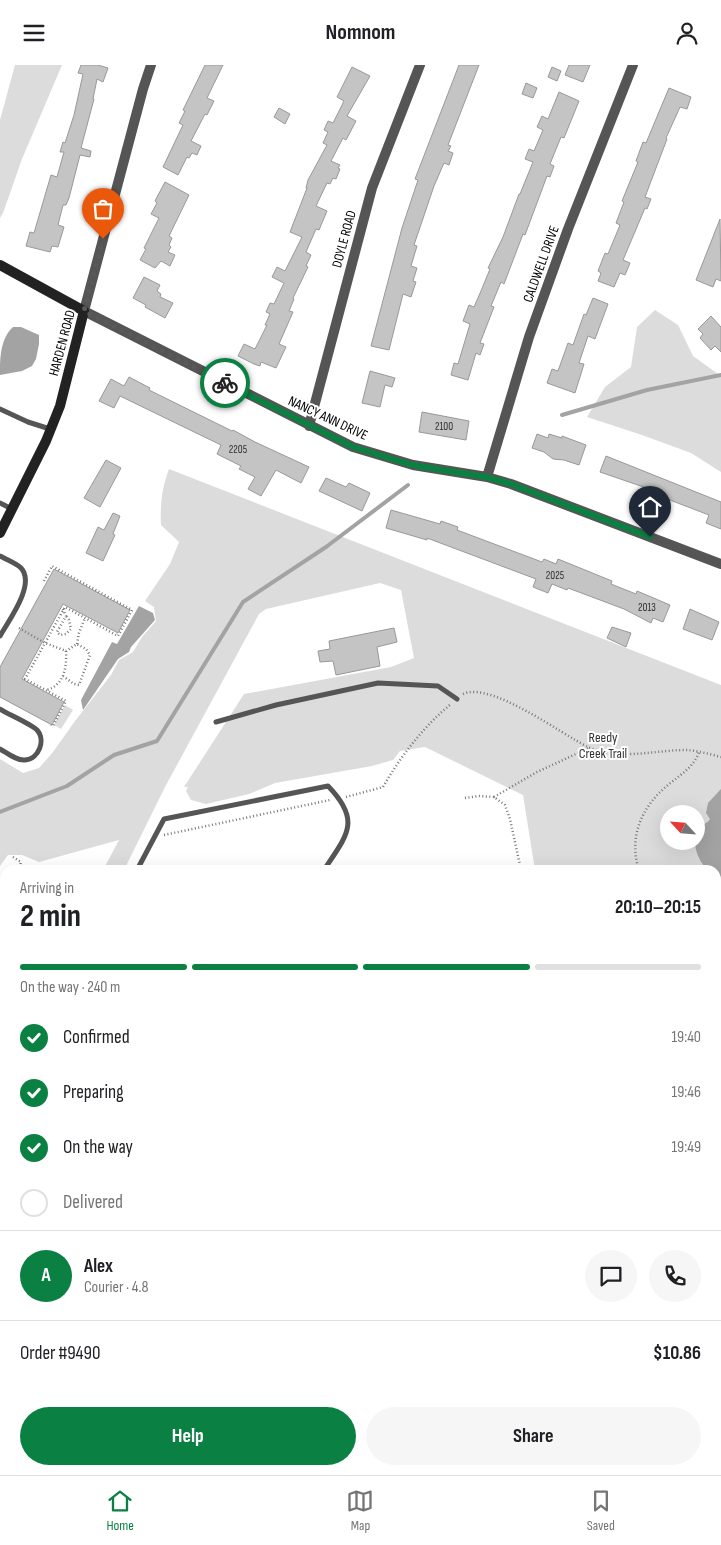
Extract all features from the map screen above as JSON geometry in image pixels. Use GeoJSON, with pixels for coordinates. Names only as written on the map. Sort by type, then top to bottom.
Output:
{"type":"FeatureCollection","features":[{"type":"Feature","properties":{"kind":"street","name":"HARDEN ROAD"},"geometry":{"type":"LineString","coordinates":[[2,525],[12,509],[51,430],[60,406],[143,89],[151,65]]}},
{"type":"Feature","properties":{"kind":"street","name":"DOYLE ROAD"},"geometry":{"type":"LineString","coordinates":[[310,426],[370,197],[420,65]]}},
{"type":"Feature","properties":{"kind":"street","name":"CALDWELL DRIVE"},"geometry":{"type":"LineString","coordinates":[[486,477],[529,337],[568,229],[633,65]]}},
{"type":"Feature","properties":{"kind":"street","name":"NANCY ANN DRIVE"},"geometry":{"type":"LineString","coordinates":[[0,265],[84,311],[353,447],[412,465],[486,477],[511,484],[721,564]]}},
{"type":"Feature","properties":{"kind":"lane"},"geometry":{"type":"LineString","coordinates":[[0,409],[51,430]]}},
{"type":"Feature","properties":{"kind":"lane"},"geometry":{"type":"LineString","coordinates":[[0,503],[12,509]]}},
{"type":"Feature","properties":{"kind":"lane"},"geometry":{"type":"LineString","coordinates":[[0,556],[20,567],[26,576],[26,589],[0,636]]}},
{"type":"Feature","properties":{"kind":"lane"},"geometry":{"type":"LineString","coordinates":[[216,721],[276,705],[378,683],[438,686],[457,699]]}},
{"type":"Feature","properties":{"kind":"lane"},"geometry":{"type":"LineString","coordinates":[[0,709],[37,729],[42,739],[40,750],[33,757],[26,760],[0,749]]}},
{"type":"Feature","properties":{"kind":"lane"},"geometry":{"type":"LineString","coordinates":[[140,865],[164,819],[328,786],[345,805],[349,821],[343,841],[327,865]]}},
{"type":"Feature","properties":{"kind":"path"},"geometry":{"type":"LineString","coordinates":[[44,581],[52,566],[132,610],[118,636],[64,607],[64,609]]}},
{"type":"Feature","properties":{"kind":"path"},"geometry":{"type":"LineString","coordinates":[[64,609],[66,616],[70,620],[71,629],[66,634],[60,635],[58,632],[66,616]]}},
{"type":"Feature","properties":{"kind":"path"},"geometry":{"type":"LineString","coordinates":[[50,725],[52,726],[66,701],[25,679],[64,609]]}},
{"type":"Feature","properties":{"kind":"path"},"geometry":{"type":"LineString","coordinates":[[46,691],[53,688],[63,676],[66,651],[77,643],[85,618]]}},
{"type":"Feature","properties":{"kind":"path"},"geometry":{"type":"LineString","coordinates":[[19,628],[45,643],[66,651]]}},
{"type":"Feature","properties":{"kind":"path"},"geometry":{"type":"LineString","coordinates":[[63,676],[77,685],[81,682],[83,671],[90,655],[86,649],[77,643]]}},
{"type":"Feature","properties":{"kind":"path"},"geometry":{"type":"LineString","coordinates":[[348,796],[383,787],[407,750],[431,723],[457,699],[471,692],[492,695],[505,700],[589,748],[626,754],[676,751],[699,752],[721,757]]}},
{"type":"Feature","properties":{"kind":"path"},"geometry":{"type":"LineString","coordinates":[[494,797],[537,772],[589,748]]}},
{"type":"Feature","properties":{"kind":"path"},"geometry":{"type":"LineString","coordinates":[[637,865],[635,841],[642,815],[654,797],[694,763],[699,752]]}},
{"type":"Feature","properties":{"kind":"path"},"geometry":{"type":"LineString","coordinates":[[465,798],[478,796],[494,797],[505,805],[520,865]]}},
{"type":"Feature","properties":{"kind":"path"},"geometry":{"type":"LineString","coordinates":[[155,837],[330,800]]}},
{"type":"Feature","properties":{"kind":"path"},"geometry":{"type":"LineString","coordinates":[[13,857],[21,862],[20,865]]}},
{"type":"Feature","properties":{"kind":"green space"},"geometry":{"type":"Polygon","coordinates":[[[15,65],[62,65],[22,159],[0,218],[0,120],[15,65]]]}},
{"type":"Feature","properties":{"kind":"green space"},"geometry":{"type":"Polygon","coordinates":[[[655,310],[678,325],[693,356],[721,376],[721,472],[691,453],[587,417],[605,387],[631,367],[637,327],[655,310]]]}},
{"type":"Feature","properties":{"kind":"green space","name":"Reedy Creek Trail"},"geometry":{"type":"Polygon","coordinates":[[[169,469],[721,685],[721,865],[534,865],[523,795],[425,747],[400,751],[393,760],[372,766],[275,783],[249,794],[206,804],[191,800],[186,791],[188,787],[184,787],[244,694],[391,667],[414,658],[401,590],[380,583],[266,609],[259,614],[165,787],[126,865],[106,865],[119,840],[39,862],[22,855],[8,855],[0,865],[0,759],[23,773],[39,768],[111,675],[119,660],[133,652],[142,637],[156,621],[154,607],[145,601],[170,564],[179,542],[161,525],[162,496],[169,469]]]}},
{"type":"Feature","properties":{"kind":"green space"},"geometry":{"type":"Polygon","coordinates":[[[65,705],[73,710],[61,729],[54,725],[65,705]]]}},
{"type":"Feature","properties":{"kind":"shaded area"},"geometry":{"type":"Polygon","coordinates":[[[13,327],[21,327],[39,335],[36,359],[32,366],[22,371],[0,375],[3,343],[13,327]]]}},
{"type":"Feature","properties":{"kind":"shaded area"},"geometry":{"type":"Polygon","coordinates":[[[139,606],[153,613],[155,620],[131,647],[129,652],[118,659],[83,710],[81,700],[112,642],[117,644],[139,606]]]}},
{"type":"Feature","properties":{"kind":"shaded area"},"geometry":{"type":"Polygon","coordinates":[[[721,789],[721,865],[703,865],[696,850],[705,850],[705,824],[710,819],[706,813],[708,803],[721,789]]]}},
{"type":"Feature","properties":{"kind":"building"},"geometry":{"type":"Polygon","coordinates":[[[81,65],[98,65],[108,68],[103,82],[97,79],[94,99],[81,148],[91,151],[90,157],[80,155],[69,198],[66,205],[63,205],[58,225],[64,227],[58,247],[52,246],[50,252],[26,246],[30,232],[34,233],[51,175],[57,177],[64,152],[60,152],[74,115],[83,74],[78,73],[81,65]]]}},
{"type":"Feature","properties":{"kind":"building"},"geometry":{"type":"Polygon","coordinates":[[[205,65],[223,65],[207,98],[214,101],[191,141],[201,146],[197,155],[192,153],[189,158],[187,157],[178,175],[163,167],[183,125],[179,123],[185,111],[183,110],[205,65]]]}},
{"type":"Feature","properties":{"kind":"building"},"geometry":{"type":"Polygon","coordinates":[[[459,65],[479,65],[448,145],[451,146],[448,151],[453,153],[449,165],[444,163],[414,245],[417,246],[411,266],[417,268],[413,281],[416,282],[411,297],[403,294],[389,350],[371,346],[402,228],[418,180],[415,179],[459,65]]]}},
{"type":"Feature","properties":{"kind":"building"},"geometry":{"type":"Polygon","coordinates":[[[569,65],[590,65],[583,82],[565,75],[569,65]]]}},
{"type":"Feature","properties":{"kind":"building"},"geometry":{"type":"Polygon","coordinates":[[[352,67],[370,76],[347,116],[356,121],[346,140],[343,138],[331,161],[340,165],[336,179],[333,178],[330,184],[327,183],[316,206],[327,211],[319,230],[316,229],[306,252],[311,255],[306,266],[308,267],[293,298],[289,311],[293,312],[279,344],[286,347],[276,368],[261,362],[260,366],[238,356],[244,344],[255,349],[267,325],[265,325],[270,314],[266,312],[270,303],[274,304],[284,283],[272,277],[277,267],[285,271],[302,237],[290,232],[307,188],[308,180],[327,145],[323,143],[328,132],[324,130],[328,121],[333,123],[344,101],[337,97],[352,67]]]}},
{"type":"Feature","properties":{"kind":"building"},"geometry":{"type":"Polygon","coordinates":[[[552,67],[561,71],[557,81],[548,77],[552,67]]]}},
{"type":"Feature","properties":{"kind":"building"},"geometry":{"type":"Polygon","coordinates":[[[526,83],[537,88],[533,98],[522,94],[526,83]]]}},
{"type":"Feature","properties":{"kind":"building"},"geometry":{"type":"Polygon","coordinates":[[[669,88],[691,97],[687,109],[680,107],[666,138],[645,197],[651,199],[647,209],[645,208],[623,260],[630,263],[625,275],[620,273],[614,287],[598,281],[601,273],[598,271],[605,253],[608,254],[620,225],[616,223],[624,202],[622,201],[638,162],[636,161],[643,142],[646,143],[669,88]]]}},
{"type":"Feature","properties":{"kind":"building"},"geometry":{"type":"Polygon","coordinates":[[[559,92],[579,101],[564,138],[561,137],[550,164],[554,166],[550,177],[547,176],[504,284],[501,282],[491,306],[494,307],[480,343],[484,344],[480,355],[476,353],[468,380],[451,375],[454,363],[458,364],[470,324],[463,321],[469,305],[474,307],[490,269],[488,268],[503,237],[533,162],[525,159],[529,149],[534,151],[543,130],[537,127],[542,116],[548,119],[559,92]]]}},
{"type":"Feature","properties":{"kind":"building"},"geometry":{"type":"Polygon","coordinates":[[[279,108],[290,114],[285,124],[274,117],[279,108]]]}},
{"type":"Feature","properties":{"kind":"building"},"geometry":{"type":"Polygon","coordinates":[[[165,182],[189,195],[169,236],[172,238],[169,245],[171,247],[168,252],[175,255],[170,266],[161,261],[155,268],[140,260],[159,218],[151,214],[157,203],[155,201],[165,182]]]}},
{"type":"Feature","properties":{"kind":"building"},"geometry":{"type":"Polygon","coordinates":[[[720,219],[721,281],[716,279],[713,287],[696,280],[720,219]]]}},
{"type":"Feature","properties":{"kind":"building"},"geometry":{"type":"Polygon","coordinates":[[[144,277],[160,285],[157,291],[161,294],[160,297],[173,303],[165,318],[133,298],[144,277]]]}},
{"type":"Feature","properties":{"kind":"building"},"geometry":{"type":"Polygon","coordinates":[[[593,298],[608,304],[595,339],[588,336],[579,363],[584,364],[575,393],[547,383],[552,369],[558,371],[568,343],[573,345],[584,314],[586,315],[593,298]]]}},
{"type":"Feature","properties":{"kind":"building"},"geometry":{"type":"Polygon","coordinates":[[[711,316],[721,327],[721,352],[715,346],[711,350],[700,338],[703,334],[698,329],[711,316]]]}},
{"type":"Feature","properties":{"kind":"building"},"geometry":{"type":"Polygon","coordinates":[[[370,371],[395,378],[392,387],[385,385],[380,407],[362,403],[370,371]]]}},
{"type":"Feature","properties":{"kind":"building"},"geometry":{"type":"Polygon","coordinates":[[[129,377],[150,388],[149,390],[309,467],[301,483],[276,470],[261,496],[248,489],[255,477],[239,469],[241,466],[217,454],[221,445],[120,396],[114,408],[99,401],[111,379],[124,386],[129,377]]]}},
{"type":"Feature","properties":{"kind":"building"},"geometry":{"type":"Polygon","coordinates":[[[422,412],[469,421],[466,440],[419,432],[422,412]]]}},
{"type":"Feature","properties":{"kind":"building"},"geometry":{"type":"Polygon","coordinates":[[[537,434],[548,438],[549,434],[562,438],[562,436],[586,445],[579,465],[553,459],[544,452],[532,448],[537,434]]]}},
{"type":"Feature","properties":{"kind":"building"},"geometry":{"type":"Polygon","coordinates":[[[606,456],[721,502],[721,529],[706,523],[709,515],[662,497],[664,494],[600,472],[606,456]]]}},
{"type":"Feature","properties":{"kind":"building"},"geometry":{"type":"Polygon","coordinates":[[[106,460],[121,468],[100,507],[84,498],[106,460]]]}},
{"type":"Feature","properties":{"kind":"building"},"geometry":{"type":"Polygon","coordinates":[[[326,478],[346,487],[349,483],[370,493],[362,511],[319,491],[326,478]]]}},
{"type":"Feature","properties":{"kind":"building"},"geometry":{"type":"Polygon","coordinates":[[[391,510],[440,524],[441,521],[458,527],[457,530],[542,562],[544,559],[556,564],[558,559],[612,581],[611,584],[636,594],[637,591],[670,605],[663,622],[653,618],[651,623],[624,609],[568,588],[567,590],[552,584],[548,593],[533,587],[536,579],[427,538],[427,540],[386,528],[391,510]]]}},
{"type":"Feature","properties":{"kind":"building"},"geometry":{"type":"Polygon","coordinates":[[[113,513],[120,516],[113,534],[115,535],[103,561],[86,553],[98,527],[104,530],[113,513]]]}},
{"type":"Feature","properties":{"kind":"building"},"geometry":{"type":"Polygon","coordinates":[[[54,569],[130,610],[118,633],[63,604],[22,679],[64,702],[52,725],[0,697],[0,667],[54,569]]]}},
{"type":"Feature","properties":{"kind":"building"},"geometry":{"type":"Polygon","coordinates":[[[690,609],[719,622],[712,640],[683,629],[690,609]]]}},
{"type":"Feature","properties":{"kind":"building"},"geometry":{"type":"Polygon","coordinates":[[[612,627],[631,633],[626,647],[607,638],[612,627]]]}},
{"type":"Feature","properties":{"kind":"building"},"geometry":{"type":"Polygon","coordinates":[[[394,628],[397,642],[377,647],[380,666],[336,675],[333,661],[320,662],[318,651],[330,649],[329,641],[394,628]]]}},
{"type":"Feature","properties":{"kind":"waterway"},"geometry":{"type":"LineString","coordinates":[[562,415],[647,390],[721,375]]}},
{"type":"Feature","properties":{"kind":"waterway"},"geometry":{"type":"LineString","coordinates":[[0,812],[67,786],[114,755],[157,741],[243,602],[326,547],[408,485]]}},
{"type":"Feature","properties":{"kind":"way so far"},"geometry":{"type":"LineString","coordinates":[[103,239],[84,311],[225,383]]}},
{"type":"Feature","properties":{"kind":"route"},"geometry":{"type":"LineString","coordinates":[[225,383],[353,447],[412,465],[486,477],[511,484],[650,537]]}}]}
